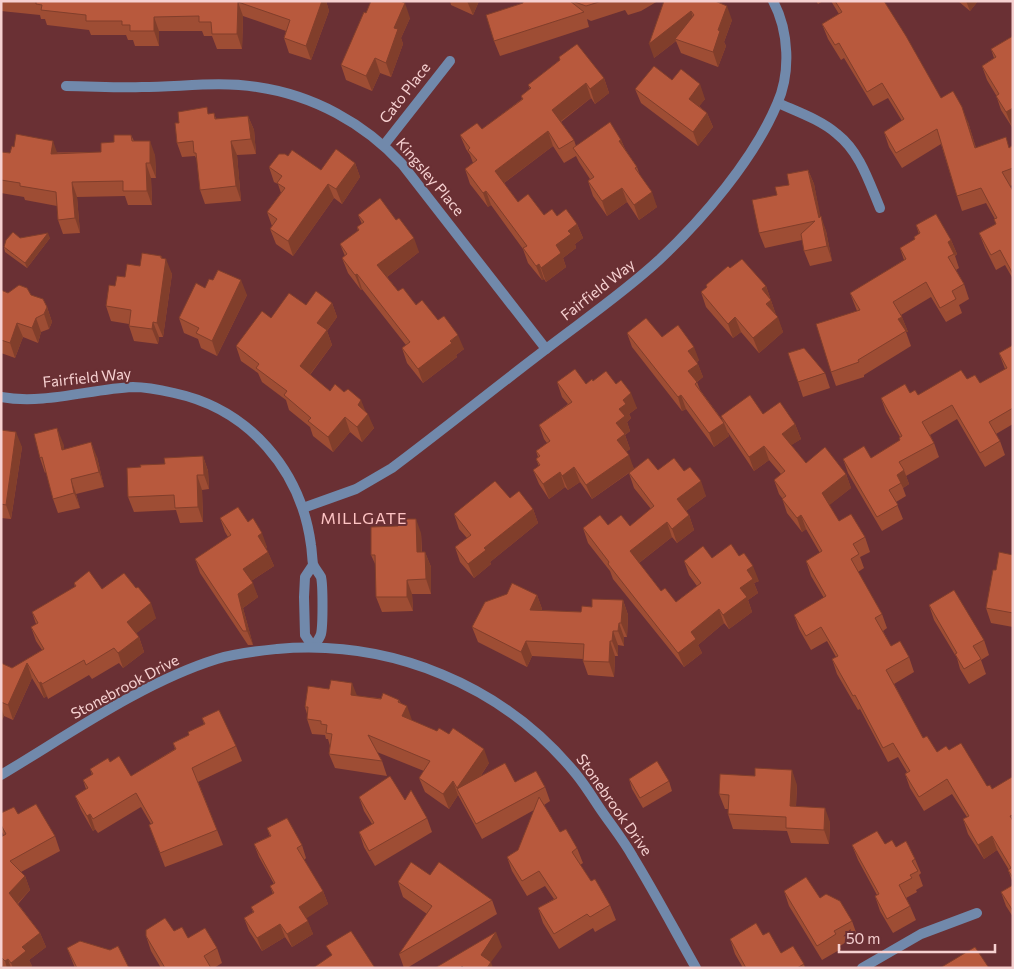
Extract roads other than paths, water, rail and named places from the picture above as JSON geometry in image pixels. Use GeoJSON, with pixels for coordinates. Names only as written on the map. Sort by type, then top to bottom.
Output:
{"type":"FeatureCollection","features":[{"type":"Feature","properties":{"kind":"street","name":"Fairfield Way"},"geometry":{"type":"LineString","coordinates":[[303,508],[343,495],[380,476],[633,283],[682,237],[710,206],[740,167],[764,130],[778,103],[785,77],[786,49],[783,30],[772,1]]}},
{"type":"Feature","properties":{"kind":"street","name":"Cato Place"},"geometry":{"type":"LineString","coordinates":[[384,145],[450,61]]}},
{"type":"Feature","properties":{"kind":"street","name":"Kingsley Place"},"geometry":{"type":"LineString","coordinates":[[66,86],[141,88],[209,84],[256,87],[289,94],[320,105],[365,130],[384,145],[426,192],[546,349]]}},
{"type":"Feature","properties":{"kind":"street"},"geometry":{"type":"LineString","coordinates":[[778,103],[819,122],[838,134],[854,152],[867,176],[880,208]]}},
{"type":"Feature","properties":{"kind":"street","name":"Fairfield Way"},"geometry":{"type":"LineString","coordinates":[[1,397],[12,399],[37,398],[134,387],[157,389],[190,396],[221,409],[244,426],[268,448],[285,470],[303,508],[310,538],[313,565],[321,578],[321,635],[313,647],[305,635],[304,597],[305,577],[313,565]]}},
{"type":"Feature","properties":{"kind":"street","name":"Stonebrook Drive"},"geometry":{"type":"LineString","coordinates":[[1,775],[110,709],[178,674],[218,659],[250,652],[313,647],[386,655],[439,673],[467,686],[499,705],[530,728],[558,754],[577,776],[632,855],[696,968]]}},
{"type":"Feature","properties":{"kind":"street"},"geometry":{"type":"LineString","coordinates":[[862,968],[921,934],[977,913]]}},
{"type":"Feature","properties":{"kind":"district","name":"MILLGATE"},"geometry":{"type":"Point","coordinates":[364,518]}}]}
